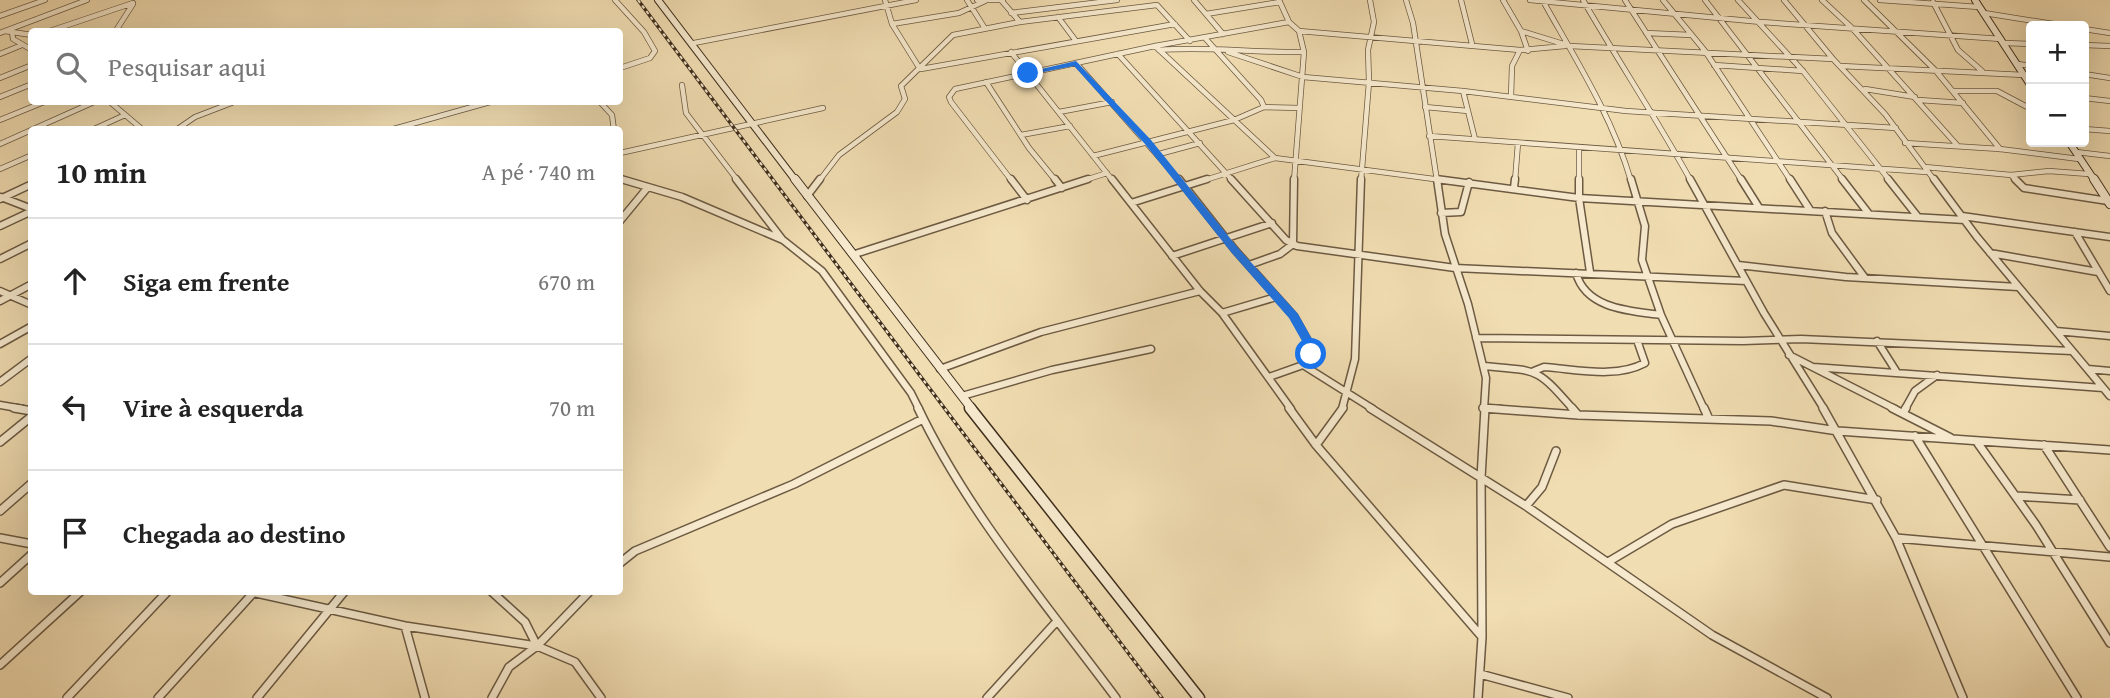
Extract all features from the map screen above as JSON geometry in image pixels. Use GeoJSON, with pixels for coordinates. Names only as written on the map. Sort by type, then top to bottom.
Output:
{"type":"FeatureCollection","features":[{"type":"Feature","properties":{"kind":"street"},"geometry":{"type":"LineString","coordinates":[[0,16],[45,0]]}},
{"type":"Feature","properties":{"kind":"street"},"geometry":{"type":"LineString","coordinates":[[1,32],[87,0]]}},
{"type":"Feature","properties":{"kind":"street"},"geometry":{"type":"LineString","coordinates":[[615,0],[644,32],[655,51],[650,58],[623,67]]}},
{"type":"Feature","properties":{"kind":"street"},"geometry":{"type":"LineString","coordinates":[[658,0],[694,43],[940,369],[1199,698]]}},
{"type":"Feature","properties":{"kind":"street"},"geometry":{"type":"LineString","coordinates":[[694,43],[886,2],[916,0]]}},
{"type":"Feature","properties":{"kind":"street"},"geometry":{"type":"LineString","coordinates":[[967,0],[984,27]]}},
{"type":"Feature","properties":{"kind":"street"},"geometry":{"type":"LineString","coordinates":[[977,0],[1002,0],[1020,22]]}},
{"type":"Feature","properties":{"kind":"street"},"geometry":{"type":"LineString","coordinates":[[1011,12],[1116,0]]}},
{"type":"Feature","properties":{"kind":"street"},"geometry":{"type":"LineString","coordinates":[[1152,0],[1190,41]]}},
{"type":"Feature","properties":{"kind":"street"},"geometry":{"type":"LineString","coordinates":[[1194,0],[1223,34]]}},
{"type":"Feature","properties":{"kind":"street"},"geometry":{"type":"LineString","coordinates":[[1317,445],[1343,408],[1355,350],[1357,254],[1370,35],[1374,22],[1370,0]]}},
{"type":"Feature","properties":{"kind":"street"},"geometry":{"type":"LineString","coordinates":[[1406,0],[1415,40],[1441,214],[1455,268],[1468,304],[1486,378],[1483,408],[1482,636],[1478,698]]}},
{"type":"Feature","properties":{"kind":"street"},"geometry":{"type":"LineString","coordinates":[[1461,0],[1472,44]]}},
{"type":"Feature","properties":{"kind":"street"},"geometry":{"type":"LineString","coordinates":[[1503,0],[1521,31],[1528,51]]}},
{"type":"Feature","properties":{"kind":"street"},"geometry":{"type":"LineString","coordinates":[[1530,0],[2026,43]]}},
{"type":"Feature","properties":{"kind":"street"},"geometry":{"type":"LineString","coordinates":[[1625,0],[1758,206]]}},
{"type":"Feature","properties":{"kind":"street"},"geometry":{"type":"LineString","coordinates":[[1663,0],[1705,51],[1810,210]]}},
{"type":"Feature","properties":{"kind":"street"},"geometry":{"type":"LineString","coordinates":[[1705,0],[1869,214]]}},
{"type":"Feature","properties":{"kind":"street"},"geometry":{"type":"LineString","coordinates":[[1738,0],[1761,22],[1803,71],[1918,216]]}},
{"type":"Feature","properties":{"kind":"street"},"geometry":{"type":"LineString","coordinates":[[1784,0],[1896,128],[1990,253],[2110,396]]}},
{"type":"Feature","properties":{"kind":"street"},"geometry":{"type":"LineString","coordinates":[[1822,0],[1852,28],[1957,145]]}},
{"type":"Feature","properties":{"kind":"street"},"geometry":{"type":"LineString","coordinates":[[1864,0],[1936,71],[2000,149]]}},
{"type":"Feature","properties":{"kind":"street"},"geometry":{"type":"LineString","coordinates":[[1880,0],[1933,1],[1980,7],[2043,21]]}},
{"type":"Feature","properties":{"kind":"street"},"geometry":{"type":"LineString","coordinates":[[58,28],[134,1]]}},
{"type":"Feature","properties":{"kind":"street"},"geometry":{"type":"LineString","coordinates":[[117,28],[134,1]]}},
{"type":"Feature","properties":{"kind":"street"},"geometry":{"type":"LineString","coordinates":[[892,24],[957,13],[985,1]]}},
{"type":"Feature","properties":{"kind":"street"},"geometry":{"type":"LineString","coordinates":[[1206,14],[1280,1],[1289,22],[1299,31],[1304,52],[1295,159],[1293,244]]}},
{"type":"Feature","properties":{"kind":"street"},"geometry":{"type":"LineString","coordinates":[[1542,1],[1604,109],[1622,150],[1640,203],[1645,226],[1641,251],[1661,315],[1708,416]]}},
{"type":"Feature","properties":{"kind":"street"},"geometry":{"type":"LineString","coordinates":[[1933,1],[1948,35],[1972,66],[1986,73]]}},
{"type":"Feature","properties":{"kind":"street"},"geometry":{"type":"LineString","coordinates":[[886,2],[892,24],[920,69]]}},
{"type":"Feature","properties":{"kind":"street"},"geometry":{"type":"LineString","coordinates":[[1585,3],[1594,13],[1610,47],[1654,113],[1746,281],[1877,499],[1963,698]]}},
{"type":"Feature","properties":{"kind":"street"},"geometry":{"type":"LineString","coordinates":[[807,196],[845,149],[897,112],[905,99],[901,86],[951,36],[984,27],[1157,5]]}},
{"type":"Feature","properties":{"kind":"street"},"geometry":{"type":"LineString","coordinates":[[1980,7],[2030,84]]}},
{"type":"Feature","properties":{"kind":"street"},"geometry":{"type":"LineString","coordinates":[[1058,17],[1076,41]]}},
{"type":"Feature","properties":{"kind":"street"},"geometry":{"type":"LineString","coordinates":[[1027,200],[949,97],[955,89],[1118,54],[1289,22]]}},
{"type":"Feature","properties":{"kind":"street"},"geometry":{"type":"LineString","coordinates":[[920,69],[1175,24]]}},
{"type":"Feature","properties":{"kind":"street"},"geometry":{"type":"LineString","coordinates":[[2089,30],[2110,33]]}},
{"type":"Feature","properties":{"kind":"street"},"geometry":{"type":"LineString","coordinates":[[1299,31],[1370,35],[1528,51],[1570,46],[1656,48],[1833,59]]}},
{"type":"Feature","properties":{"kind":"street"},"geometry":{"type":"LineString","coordinates":[[1521,31],[1570,46]]}},
{"type":"Feature","properties":{"kind":"street"},"geometry":{"type":"LineString","coordinates":[[1,32],[28,34]]}},
{"type":"Feature","properties":{"kind":"street"},"geometry":{"type":"LineString","coordinates":[[12,32],[13,38],[28,48]]}},
{"type":"Feature","properties":{"kind":"street"},"geometry":{"type":"LineString","coordinates":[[1646,33],[1691,35]]}},
{"type":"Feature","properties":{"kind":"street"},"geometry":{"type":"LineString","coordinates":[[1205,38],[1261,100],[1264,107]]}},
{"type":"Feature","properties":{"kind":"street"},"geometry":{"type":"LineString","coordinates":[[0,54],[22,45]]}},
{"type":"Feature","properties":{"kind":"street"},"geometry":{"type":"LineString","coordinates":[[2089,45],[2110,46]]}},
{"type":"Feature","properties":{"kind":"street"},"geometry":{"type":"LineString","coordinates":[[1157,48],[1304,52]]}},
{"type":"Feature","properties":{"kind":"street"},"geometry":{"type":"LineString","coordinates":[[1157,48],[1275,158]]}},
{"type":"Feature","properties":{"kind":"street"},"geometry":{"type":"LineString","coordinates":[[1511,97],[1514,55],[1520,50]]}},
{"type":"Feature","properties":{"kind":"street"},"geometry":{"type":"LineString","coordinates":[[1012,52],[1172,256],[1222,313],[1317,445],[1482,636]]}},
{"type":"Feature","properties":{"kind":"street"},"geometry":{"type":"LineString","coordinates":[[1228,52],[1303,77],[1463,91],[1604,109],[1896,128]]}},
{"type":"Feature","properties":{"kind":"street"},"geometry":{"type":"LineString","coordinates":[[1118,54],[1293,244],[1455,268],[1746,281]]}},
{"type":"Feature","properties":{"kind":"street"},"geometry":{"type":"LineString","coordinates":[[1794,62],[1810,57]]}},
{"type":"Feature","properties":{"kind":"street"},"geometry":{"type":"LineString","coordinates":[[1076,63],[1148,142],[1225,238],[1294,316],[1312,348],[1311,354],[1303,365],[1269,377]]}},
{"type":"Feature","properties":{"kind":"street"},"geometry":{"type":"LineString","coordinates":[[2018,64],[2026,65]]}},
{"type":"Feature","properties":{"kind":"street"},"geometry":{"type":"LineString","coordinates":[[1714,65],[1803,71]]}},
{"type":"Feature","properties":{"kind":"street"},"geometry":{"type":"LineString","coordinates":[[1840,66],[2024,75]]}},
{"type":"Feature","properties":{"kind":"street"},"geometry":{"type":"LineString","coordinates":[[1968,72],[1972,66]]}},
{"type":"Feature","properties":{"kind":"street"},"geometry":{"type":"LineString","coordinates":[[0,78],[28,67]]}},
{"type":"Feature","properties":{"kind":"street"},"geometry":{"type":"LineString","coordinates":[[2089,75],[2110,78]]}},
{"type":"Feature","properties":{"kind":"street"},"geometry":{"type":"LineString","coordinates":[[986,82],[1021,135],[1062,188]]}},
{"type":"Feature","properties":{"kind":"street"},"geometry":{"type":"LineString","coordinates":[[682,85],[686,113],[783,240],[822,271],[911,393],[921,420],[996,536],[1116,698]]}},
{"type":"Feature","properties":{"kind":"street"},"geometry":{"type":"LineString","coordinates":[[0,97],[28,86]]}},
{"type":"Feature","properties":{"kind":"street"},"geometry":{"type":"LineString","coordinates":[[1863,88],[1963,103]]}},
{"type":"Feature","properties":{"kind":"street"},"geometry":{"type":"LineString","coordinates":[[1463,91],[1475,139]]}},
{"type":"Feature","properties":{"kind":"street"},"geometry":{"type":"LineString","coordinates":[[1954,91],[1997,91],[2026,106]]}},
{"type":"Feature","properties":{"kind":"street"},"geometry":{"type":"LineString","coordinates":[[2089,99],[2110,101]]}},
{"type":"Feature","properties":{"kind":"street"},"geometry":{"type":"LineString","coordinates":[[1059,112],[1112,102]]}},
{"type":"Feature","properties":{"kind":"street"},"geometry":{"type":"LineString","coordinates":[[0,120],[37,105]]}},
{"type":"Feature","properties":{"kind":"street"},"geometry":{"type":"LineString","coordinates":[[40,126],[87,105]]}},
{"type":"Feature","properties":{"kind":"street"},"geometry":{"type":"LineString","coordinates":[[117,105],[138,126]]}},
{"type":"Feature","properties":{"kind":"street"},"geometry":{"type":"LineString","coordinates":[[182,126],[195,117],[226,105]]}},
{"type":"Feature","properties":{"kind":"street"},"geometry":{"type":"LineString","coordinates":[[404,126],[479,105]]}},
{"type":"Feature","properties":{"kind":"street"},"geometry":{"type":"LineString","coordinates":[[603,105],[612,115],[613,126]]}},
{"type":"Feature","properties":{"kind":"street"},"geometry":{"type":"LineString","coordinates":[[1093,156],[1234,120],[1264,107],[1299,108]]}},
{"type":"Feature","properties":{"kind":"street"},"geometry":{"type":"LineString","coordinates":[[1424,107],[1468,111]]}},
{"type":"Feature","properties":{"kind":"street"},"geometry":{"type":"LineString","coordinates":[[623,152],[823,108]]}},
{"type":"Feature","properties":{"kind":"street"},"geometry":{"type":"LineString","coordinates":[[101,126],[125,115]]}},
{"type":"Feature","properties":{"kind":"street"},"geometry":{"type":"LineString","coordinates":[[1021,135],[1070,126]]}},
{"type":"Feature","properties":{"kind":"street"},"geometry":{"type":"LineString","coordinates":[[2089,130],[2110,131]]}},
{"type":"Feature","properties":{"kind":"street"},"geometry":{"type":"LineString","coordinates":[[0,144],[28,131]]}},
{"type":"Feature","properties":{"kind":"street"},"geometry":{"type":"LineString","coordinates":[[1429,136],[1881,169],[2011,175],[2049,171],[2089,174]]}},
{"type":"Feature","properties":{"kind":"street"},"geometry":{"type":"LineString","coordinates":[[1514,188],[1518,142]]}},
{"type":"Feature","properties":{"kind":"street"},"geometry":{"type":"LineString","coordinates":[[1905,142],[2110,156]]}},
{"type":"Feature","properties":{"kind":"street"},"geometry":{"type":"LineString","coordinates":[[1158,154],[1200,143]]}},
{"type":"Feature","properties":{"kind":"street"},"geometry":{"type":"LineString","coordinates":[[1579,147],[1579,198],[1590,272]]}},
{"type":"Feature","properties":{"kind":"street"},"geometry":{"type":"LineString","coordinates":[[2072,147],[2108,200]]}},
{"type":"Feature","properties":{"kind":"street"},"geometry":{"type":"LineString","coordinates":[[0,169],[28,157]]}},
{"type":"Feature","properties":{"kind":"street"},"geometry":{"type":"LineString","coordinates":[[1131,203],[1275,158],[1579,198],[1963,218],[2110,237]]}},
{"type":"Feature","properties":{"kind":"street"},"geometry":{"type":"LineString","coordinates":[[855,254],[1107,173]]}},
{"type":"Feature","properties":{"kind":"street"},"geometry":{"type":"LineString","coordinates":[[2011,175],[2024,188],[2108,200]]}},
{"type":"Feature","properties":{"kind":"street"},"geometry":{"type":"LineString","coordinates":[[623,180],[682,197],[783,240]]}},
{"type":"Feature","properties":{"kind":"street"},"geometry":{"type":"LineString","coordinates":[[1441,214],[1461,212],[1469,182]]}},
{"type":"Feature","properties":{"kind":"street"},"geometry":{"type":"LineString","coordinates":[[1,198],[28,186]]}},
{"type":"Feature","properties":{"kind":"street"},"geometry":{"type":"LineString","coordinates":[[623,217],[648,187]]}},
{"type":"Feature","properties":{"kind":"street"},"geometry":{"type":"LineString","coordinates":[[1,198],[28,208]]}},
{"type":"Feature","properties":{"kind":"street"},"geometry":{"type":"LineString","coordinates":[[1825,211],[1832,233],[1866,278]]}},
{"type":"Feature","properties":{"kind":"street"},"geometry":{"type":"LineString","coordinates":[[0,226],[28,212]]}},
{"type":"Feature","properties":{"kind":"street"},"geometry":{"type":"LineString","coordinates":[[1172,256],[1272,223]]}},
{"type":"Feature","properties":{"kind":"street"},"geometry":{"type":"LineString","coordinates":[[2075,232],[2109,288]]}},
{"type":"Feature","properties":{"kind":"street"},"geometry":{"type":"LineString","coordinates":[[1249,265],[1280,254],[1293,244]]}},
{"type":"Feature","properties":{"kind":"street"},"geometry":{"type":"LineString","coordinates":[[0,259],[28,245]]}},
{"type":"Feature","properties":{"kind":"street"},"geometry":{"type":"LineString","coordinates":[[1990,253],[2098,272]]}},
{"type":"Feature","properties":{"kind":"street"},"geometry":{"type":"LineString","coordinates":[[1738,265],[1866,278],[2018,287]]}},
{"type":"Feature","properties":{"kind":"street"},"geometry":{"type":"LineString","coordinates":[[1576,273],[1578,286],[1588,296],[1620,307],[1661,315]]}},
{"type":"Feature","properties":{"kind":"street"},"geometry":{"type":"LineString","coordinates":[[0,301],[28,286]]}},
{"type":"Feature","properties":{"kind":"street"},"geometry":{"type":"LineString","coordinates":[[940,369],[1041,332],[1200,290]]}},
{"type":"Feature","properties":{"kind":"street"},"geometry":{"type":"LineString","coordinates":[[0,291],[28,303]]}},
{"type":"Feature","properties":{"kind":"street"},"geometry":{"type":"LineString","coordinates":[[1222,313],[1276,297]]}},
{"type":"Feature","properties":{"kind":"street"},"geometry":{"type":"LineString","coordinates":[[0,344],[28,328]]}},
{"type":"Feature","properties":{"kind":"street"},"geometry":{"type":"LineString","coordinates":[[2056,331],[2110,336]]}},
{"type":"Feature","properties":{"kind":"street"},"geometry":{"type":"LineString","coordinates":[[1476,338],[1877,341],[2072,351]]}},
{"type":"Feature","properties":{"kind":"street"},"geometry":{"type":"LineString","coordinates":[[1534,371],[1544,367],[1620,370],[1637,368],[1645,363],[1637,340]]}},
{"type":"Feature","properties":{"kind":"street"},"geometry":{"type":"LineString","coordinates":[[1877,341],[1896,371]]}},
{"type":"Feature","properties":{"kind":"street"},"geometry":{"type":"LineString","coordinates":[[962,396],[1052,370],[1151,349]]}},
{"type":"Feature","properties":{"kind":"street"},"geometry":{"type":"LineString","coordinates":[[1789,355],[1955,440]]}},
{"type":"Feature","properties":{"kind":"street"},"geometry":{"type":"LineString","coordinates":[[0,382],[28,361]]}},
{"type":"Feature","properties":{"kind":"street"},"geometry":{"type":"LineString","coordinates":[[1303,365],[1526,506],[1712,635],[1827,698]]}},
{"type":"Feature","properties":{"kind":"street"},"geometry":{"type":"LineString","coordinates":[[1483,366],[1534,371],[1545,377],[1578,415]]}},
{"type":"Feature","properties":{"kind":"street"},"geometry":{"type":"LineString","coordinates":[[1813,367],[2103,388]]}},
{"type":"Feature","properties":{"kind":"street"},"geometry":{"type":"LineString","coordinates":[[2086,369],[2110,371]]}},
{"type":"Feature","properties":{"kind":"street"},"geometry":{"type":"LineString","coordinates":[[1903,413],[1915,391],[1937,375]]}},
{"type":"Feature","properties":{"kind":"street"},"geometry":{"type":"LineString","coordinates":[[0,405],[28,410]]}},
{"type":"Feature","properties":{"kind":"street"},"geometry":{"type":"LineString","coordinates":[[1483,408],[1578,415],[1708,416],[1771,421],[1838,431],[2110,450]]}},
{"type":"Feature","properties":{"kind":"street"},"geometry":{"type":"LineString","coordinates":[[0,442],[28,419]]}},
{"type":"Feature","properties":{"kind":"street"},"geometry":{"type":"LineString","coordinates":[[623,561],[635,551],[794,484],[921,420]]}},
{"type":"Feature","properties":{"kind":"street"},"geometry":{"type":"LineString","coordinates":[[1915,436],[1984,546],[2021,612],[2077,698]]}},
{"type":"Feature","properties":{"kind":"street"},"geometry":{"type":"LineString","coordinates":[[1977,442],[2016,496],[2110,643]]}},
{"type":"Feature","properties":{"kind":"street"},"geometry":{"type":"LineString","coordinates":[[2044,445],[2080,500],[2106,533],[2110,547]]}},
{"type":"Feature","properties":{"kind":"street"},"geometry":{"type":"LineString","coordinates":[[1526,506],[1542,487],[1556,452]]}},
{"type":"Feature","properties":{"kind":"street"},"geometry":{"type":"LineString","coordinates":[[1608,562],[1672,524],[1784,485],[1877,499]]}},
{"type":"Feature","properties":{"kind":"street"},"geometry":{"type":"LineString","coordinates":[[0,511],[28,486]]}},
{"type":"Feature","properties":{"kind":"street"},"geometry":{"type":"LineString","coordinates":[[2016,496],[2080,500]]}},
{"type":"Feature","properties":{"kind":"street"},"geometry":{"type":"LineString","coordinates":[[0,538],[28,543]]}},
{"type":"Feature","properties":{"kind":"street"},"geometry":{"type":"LineString","coordinates":[[1896,538],[2110,557]]}},
{"type":"Feature","properties":{"kind":"street"},"geometry":{"type":"LineString","coordinates":[[0,583],[28,558]]}},
{"type":"Feature","properties":{"kind":"street"},"geometry":{"type":"LineString","coordinates":[[0,665],[77,595]]}},
{"type":"Feature","properties":{"kind":"street"},"geometry":{"type":"LineString","coordinates":[[68,698],[164,595]]}},
{"type":"Feature","properties":{"kind":"street"},"geometry":{"type":"LineString","coordinates":[[158,698],[250,595]]}},
{"type":"Feature","properties":{"kind":"street"},"geometry":{"type":"LineString","coordinates":[[266,595],[405,626],[537,646],[575,662],[601,698]]}},
{"type":"Feature","properties":{"kind":"street"},"geometry":{"type":"LineString","coordinates":[[257,698],[342,595]]}},
{"type":"Feature","properties":{"kind":"street"},"geometry":{"type":"LineString","coordinates":[[496,595],[524,618],[533,631],[537,646]]}},
{"type":"Feature","properties":{"kind":"street"},"geometry":{"type":"LineString","coordinates":[[492,698],[509,667],[537,646],[586,595]]}},
{"type":"Feature","properties":{"kind":"street"},"geometry":{"type":"LineString","coordinates":[[987,698],[1057,621]]}},
{"type":"Feature","properties":{"kind":"street"},"geometry":{"type":"LineString","coordinates":[[405,626],[425,698]]}},
{"type":"Feature","properties":{"kind":"street"},"geometry":{"type":"LineString","coordinates":[[1480,674],[1568,698]]}},
{"type":"Feature","properties":{"kind":"railway"},"geometry":{"type":"LineString","coordinates":[[638,0],[1162,698]]}},
{"type":"Feature","properties":{"kind":"route"},"geometry":{"type":"LineString","coordinates":[[1028,73],[1076,63],[1148,142],[1235,250],[1294,316],[1312,348],[1311,354]]}}]}
